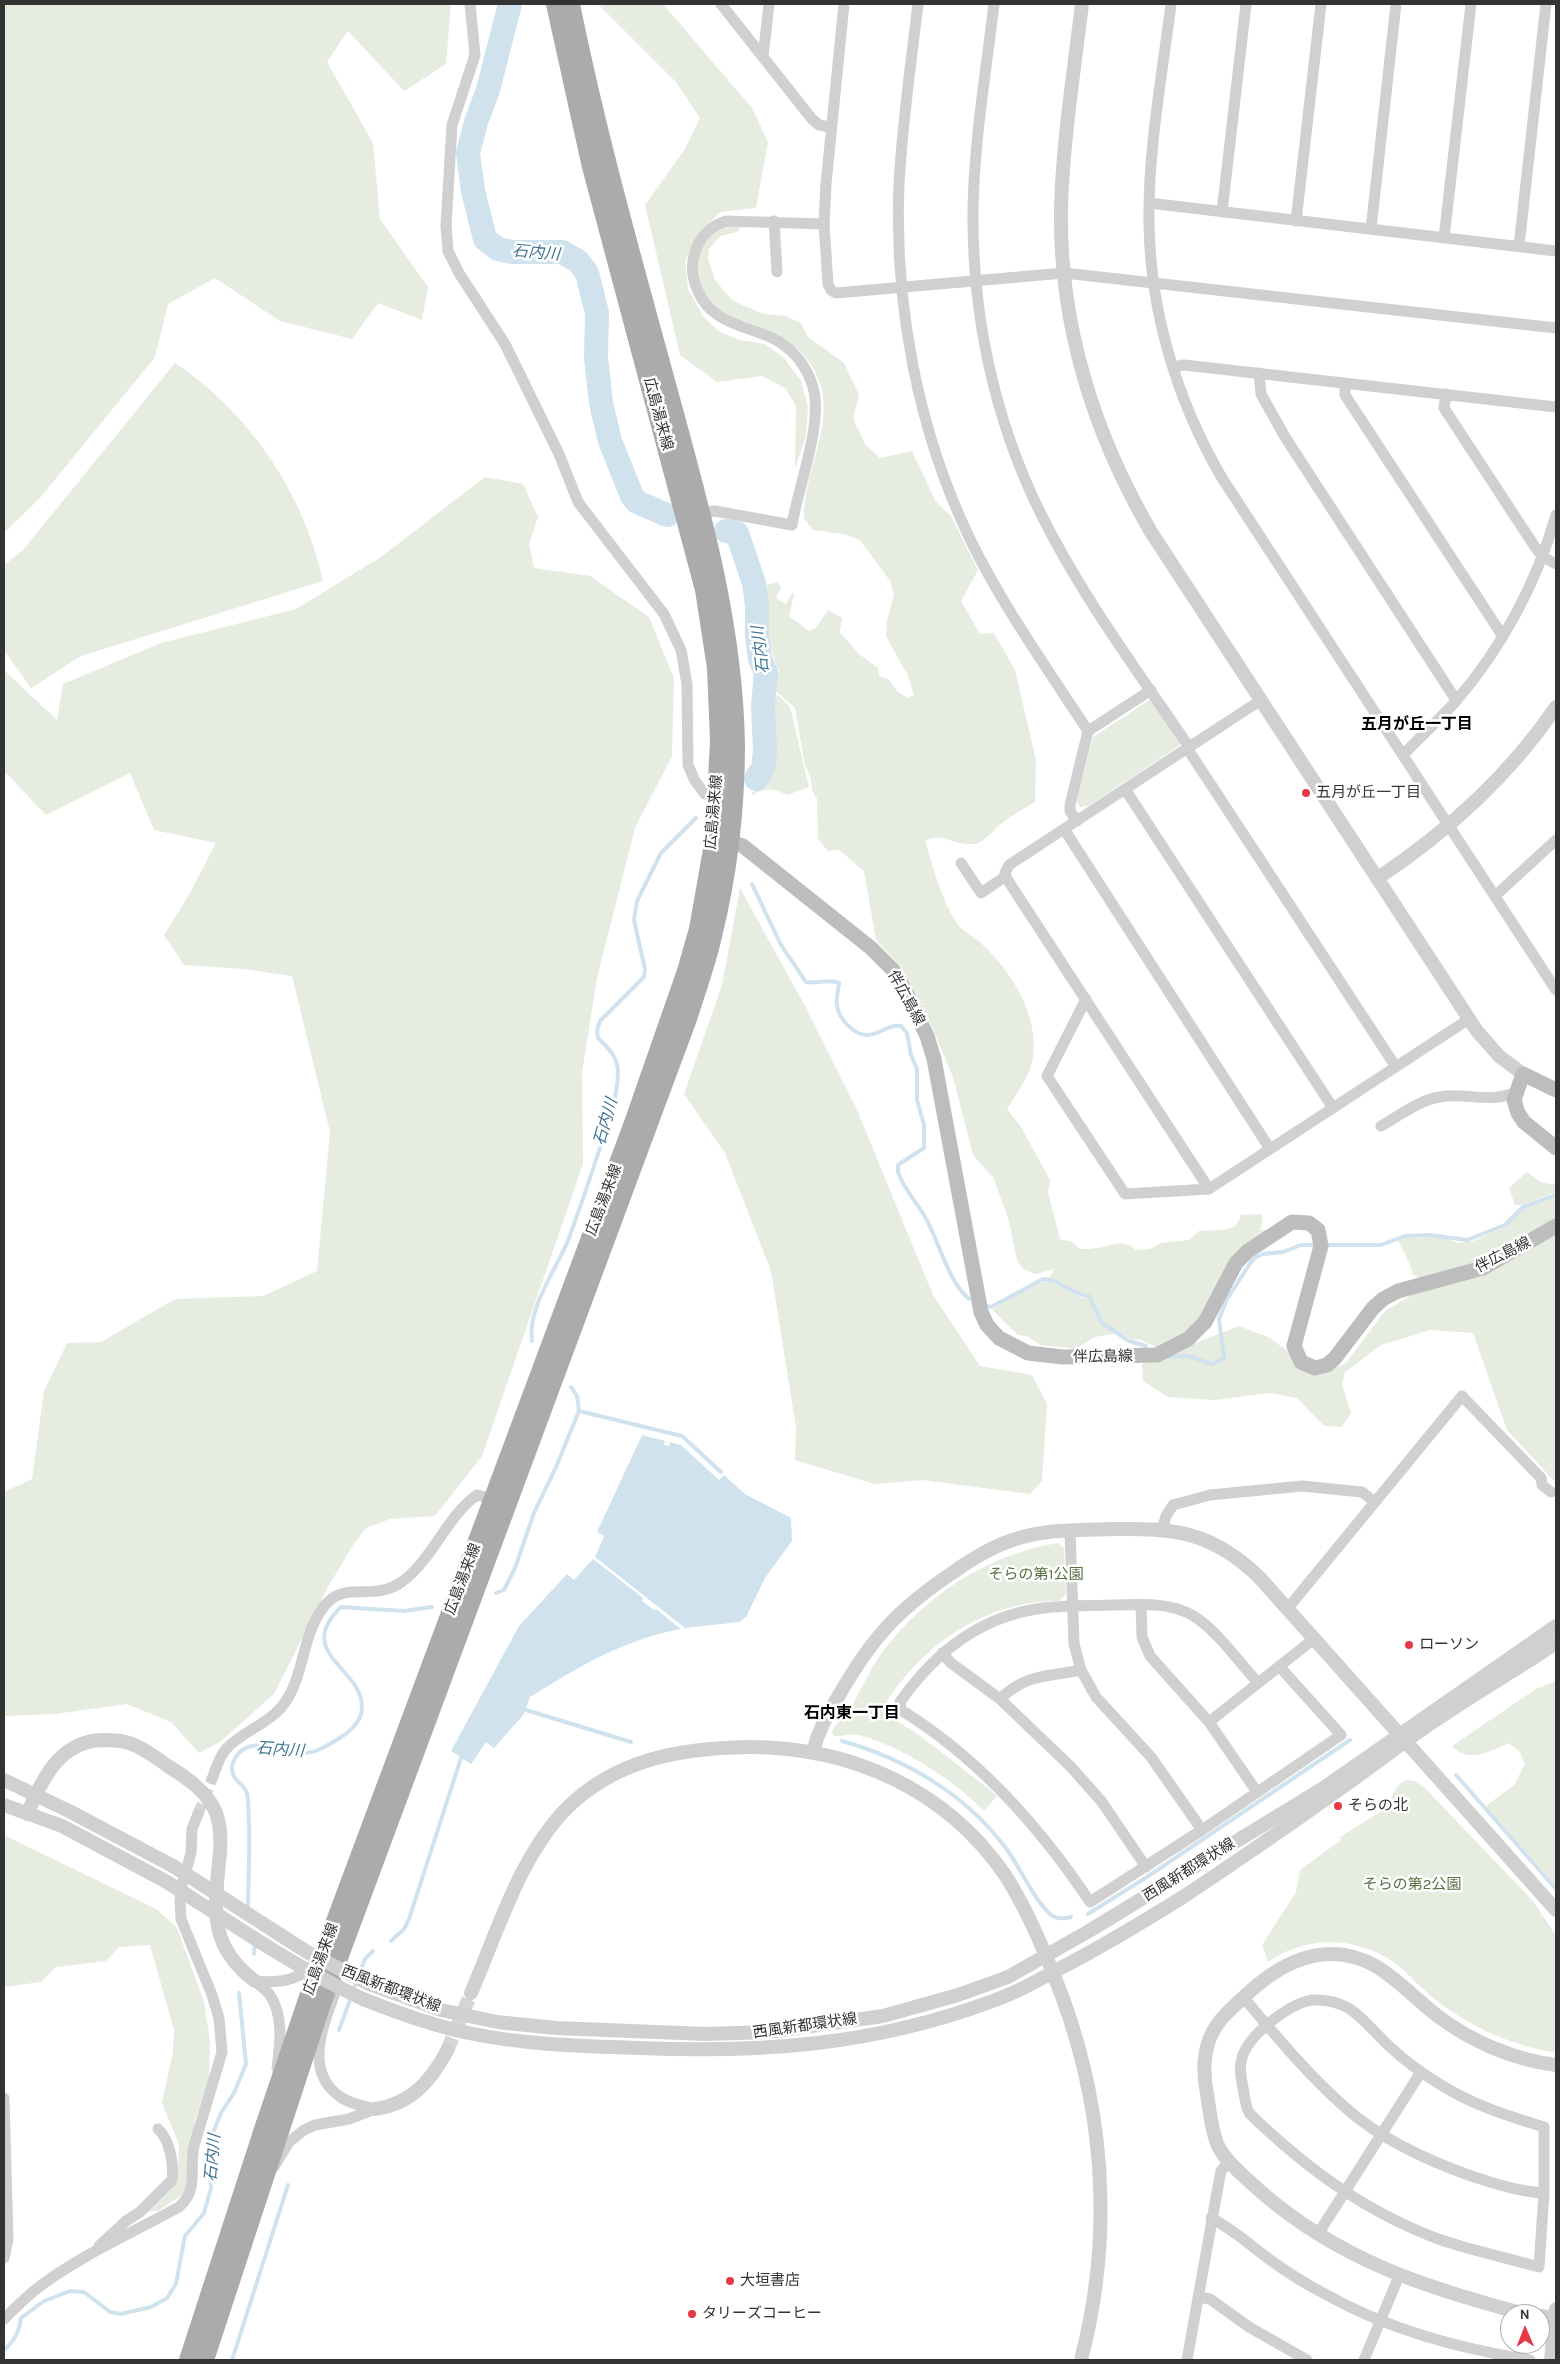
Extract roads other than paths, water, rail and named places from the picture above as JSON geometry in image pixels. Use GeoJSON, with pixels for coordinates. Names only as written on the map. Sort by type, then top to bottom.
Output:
{"type":"FeatureCollection","features":[{"type":"Feature","properties":{"kind":"main road","name":"広島湯来線"},"geometry":{"type":"LineString","coordinates":[[555,4],[591,167],[704,590],[716,668],[719,741],[725,797]]}},
{"type":"Feature","properties":{"kind":"main road","name":"広島湯来線"},"geometry":{"type":"LineString","coordinates":[[205,2360],[258,2192],[311,2035],[683,980],[722,839],[725,797],[736,746],[730,660],[719,584],[702,514],[628,242],[585,73],[571,4]]}},
{"type":"Feature","properties":{"kind":"main road","name":"伴広島線"},"geometry":{"type":"LineString","coordinates":[[722,839],[743,846],[871,948],[892,970],[905,990],[927,1036],[934,1059],[978,1302],[987,1325],[1007,1344],[1028,1353],[1044,1356],[1147,1356],[1163,1353],[1188,1339],[1205,1322],[1236,1263],[1248,1251],[1282,1227],[1298,1221],[1314,1226],[1321,1244],[1294,1346],[1295,1353],[1301,1362],[1314,1368],[1327,1365],[1335,1358],[1373,1308],[1398,1290],[1484,1268],[1556,1226]]}},
{"type":"Feature","properties":{"kind":"main road"},"geometry":{"type":"LineString","coordinates":[[1556,1090],[1523,1074],[1516,1092],[1515,1106],[1520,1118],[1556,1148]]}},
{"type":"Feature","properties":{"kind":"main road","name":"広島湯来線"},"geometry":{"type":"LineString","coordinates":[[188,2360],[272,2100],[322,1956],[501,1500]]}},
{"type":"Feature","properties":{"kind":"main road"},"geometry":{"type":"LineString","coordinates":[[178,2360],[182,2346],[200,2323]]}},
{"type":"Feature","properties":{"kind":"street"},"geometry":{"type":"LineString","coordinates":[[470,4],[475,55],[452,125],[446,226],[448,251],[459,273],[510,352],[559,454],[578,502],[664,614],[681,650],[688,684],[688,765],[695,781],[705,794],[725,797]]}},
{"type":"Feature","properties":{"kind":"street"},"geometry":{"type":"LineString","coordinates":[[721,4],[812,119],[819,124],[830,127]]}},
{"type":"Feature","properties":{"kind":"street"},"geometry":{"type":"LineString","coordinates":[[763,56],[769,4]]}},
{"type":"Feature","properties":{"kind":"street"},"geometry":{"type":"LineString","coordinates":[[844,4],[830,127],[824,224],[827,278],[831,290],[843,293],[1064,273],[1556,328]]}},
{"type":"Feature","properties":{"kind":"street"},"geometry":{"type":"LineString","coordinates":[[918,4],[899,186],[902,288],[909,346],[918,385],[928,424],[956,506],[970,539],[1007,607],[1088,731]]}},
{"type":"Feature","properties":{"kind":"street"},"geometry":{"type":"LineString","coordinates":[[994,4],[974,182],[976,281],[982,330],[1002,415],[1039,510],[1066,561],[1396,1067]]}},
{"type":"Feature","properties":{"kind":"street"},"geometry":{"type":"LineString","coordinates":[[1082,4],[1062,181],[1064,273],[1071,326],[1084,382],[1094,413],[1118,472],[1151,532],[1469,1019],[1492,1050],[1523,1074]]}},
{"type":"Feature","properties":{"kind":"street"},"geometry":{"type":"LineString","coordinates":[[1171,4],[1149,203],[1153,283],[1172,367],[1195,427],[1222,478],[1556,990]]}},
{"type":"Feature","properties":{"kind":"street"},"geometry":{"type":"LineString","coordinates":[[1222,212],[1246,4]]}},
{"type":"Feature","properties":{"kind":"street"},"geometry":{"type":"LineString","coordinates":[[1296,221],[1321,4]]}},
{"type":"Feature","properties":{"kind":"street"},"geometry":{"type":"LineString","coordinates":[[1371,229],[1396,4]]}},
{"type":"Feature","properties":{"kind":"street"},"geometry":{"type":"LineString","coordinates":[[1444,238],[1471,4]]}},
{"type":"Feature","properties":{"kind":"street"},"geometry":{"type":"LineString","coordinates":[[1519,246],[1546,4]]}},
{"type":"Feature","properties":{"kind":"street"},"geometry":{"type":"LineString","coordinates":[[1149,203],[1556,251]]}},
{"type":"Feature","properties":{"kind":"street"},"geometry":{"type":"LineString","coordinates":[[702,514],[716,511],[792,525],[816,416],[812,384],[801,362],[784,345],[774,339],[728,321],[707,307],[699,296],[693,276],[692,262],[699,242],[711,228],[726,221],[824,224]]}},
{"type":"Feature","properties":{"kind":"street"},"geometry":{"type":"LineString","coordinates":[[774,221],[777,272]]}},
{"type":"Feature","properties":{"kind":"street"},"geometry":{"type":"LineString","coordinates":[[1172,367],[1184,364],[1556,407]]}},
{"type":"Feature","properties":{"kind":"street"},"geometry":{"type":"LineString","coordinates":[[1259,373],[1261,394],[1285,437],[1456,700]]}},
{"type":"Feature","properties":{"kind":"street"},"geometry":{"type":"LineString","coordinates":[[1345,383],[1345,395],[1502,635]]}},
{"type":"Feature","properties":{"kind":"street"},"geometry":{"type":"LineString","coordinates":[[1446,394],[1444,408],[1534,547],[1543,557],[1556,564]]}},
{"type":"Feature","properties":{"kind":"street"},"geometry":{"type":"LineString","coordinates":[[1403,755],[1456,700],[1481,669],[1502,635],[1543,557],[1556,515]]}},
{"type":"Feature","properties":{"kind":"street"},"geometry":{"type":"LineString","coordinates":[[1077,821],[1070,805],[1088,731],[1151,690]]}},
{"type":"Feature","properties":{"kind":"street"},"geometry":{"type":"LineString","coordinates":[[1209,1189],[1006,876],[1006,869],[1009,865],[1261,700]]}},
{"type":"Feature","properties":{"kind":"street"},"geometry":{"type":"LineString","coordinates":[[1378,878],[1449,826],[1510,766],[1556,707]]}},
{"type":"Feature","properties":{"kind":"street"},"geometry":{"type":"LineString","coordinates":[[1125,789],[1333,1108]]}},
{"type":"Feature","properties":{"kind":"street"},"geometry":{"type":"LineString","coordinates":[[1064,830],[1270,1149]]}},
{"type":"Feature","properties":{"kind":"street"},"geometry":{"type":"LineString","coordinates":[[1495,896],[1554,847]]}},
{"type":"Feature","properties":{"kind":"street"},"geometry":{"type":"LineString","coordinates":[[961,863],[981,893],[1006,876]]}},
{"type":"Feature","properties":{"kind":"street"},"geometry":{"type":"LineString","coordinates":[[1086,999],[1047,1076],[1125,1194],[1209,1189],[1469,1019]]}},
{"type":"Feature","properties":{"kind":"street"},"geometry":{"type":"LineString","coordinates":[[1381,1126],[1430,1099],[1440,1096],[1498,1098],[1516,1092]]}},
{"type":"Feature","properties":{"kind":"street"},"geometry":{"type":"LineString","coordinates":[[1288,1608],[1462,1396],[1541,1478],[1542,1485],[1551,1492]]}},
{"type":"Feature","properties":{"kind":"street"},"geometry":{"type":"LineString","coordinates":[[1162,1530],[1166,1516],[1174,1505],[1210,1495],[1302,1486],[1362,1492],[1375,1502]]}},
{"type":"Feature","properties":{"kind":"street"},"geometry":{"type":"LineString","coordinates":[[212,1779],[226,1749],[276,1712],[286,1701],[299,1674],[316,1617],[329,1602],[341,1593],[379,1593],[392,1588],[411,1574],[432,1550],[468,1500],[477,1494],[501,1500]]}},
{"type":"Feature","properties":{"kind":"street"},"geometry":{"type":"LineString","coordinates":[[1070,1530],[1074,1644],[1081,1670],[1096,1697],[1151,1757],[1202,1830]]}},
{"type":"Feature","properties":{"kind":"street"},"geometry":{"type":"LineString","coordinates":[[813,1752],[818,1732],[855,1666],[877,1636],[902,1610],[925,1591],[989,1549],[1028,1536],[1070,1530],[1162,1530],[1193,1535],[1227,1550],[1259,1577],[1404,1737],[1556,1910]]}},
{"type":"Feature","properties":{"kind":"street"},"geometry":{"type":"LineString","coordinates":[[1141,1604],[1142,1637],[1150,1656],[1209,1722],[1257,1792]]}},
{"type":"Feature","properties":{"kind":"street"},"geometry":{"type":"LineString","coordinates":[[1258,1683],[1198,1619],[1168,1606],[1141,1604],[1072,1606],[1038,1608],[1010,1616],[970,1633],[942,1653],[914,1681],[900,1702],[901,1710],[927,1727],[963,1756],[1030,1822],[1055,1851],[1090,1902],[1202,1830],[1341,1735],[1279,1666]]}},
{"type":"Feature","properties":{"kind":"street","name":"西風新都環状線"},"geometry":{"type":"LineString","coordinates":[[4,1805],[62,1826],[167,1882],[313,1974],[363,1999],[401,2015],[441,2027],[498,2038],[557,2044],[693,2050],[750,2050],[813,2045],[873,2036],[991,2002],[1015,1993],[1130,1931],[1212,1878],[1385,1759],[1404,1737],[1556,1626]]}},
{"type":"Feature","properties":{"kind":"street"},"geometry":{"type":"LineString","coordinates":[[1209,1722],[1315,1638]]}},
{"type":"Feature","properties":{"kind":"street","name":"西風新都環状線"},"geometry":{"type":"LineString","coordinates":[[4,1780],[69,1811],[173,1866],[314,1956],[369,1984],[441,2010],[507,2023],[631,2031],[747,2034],[883,2016],[958,1995],[1008,1977],[1046,1956],[1322,1789],[1556,1643]]}},
{"type":"Feature","properties":{"kind":"street"},"geometry":{"type":"LineString","coordinates":[[942,1653],[951,1663],[1000,1699],[1087,1784],[1116,1821],[1146,1867]]}},
{"type":"Feature","properties":{"kind":"street"},"geometry":{"type":"LineString","coordinates":[[1000,1699],[1015,1685],[1033,1677],[1081,1670]]}},
{"type":"Feature","properties":{"kind":"street"},"geometry":{"type":"LineString","coordinates":[[27,1814],[49,1772],[65,1752],[81,1743],[96,1740],[129,1742],[192,1782],[211,1803],[218,1820],[220,1852],[215,1902],[219,1935],[234,1964],[270,1994],[281,2031],[272,2100]]}},
{"type":"Feature","properties":{"kind":"street"},"geometry":{"type":"LineString","coordinates":[[471,1993],[534,1851],[565,1810],[597,1783],[636,1763],[656,1756],[692,1749],[761,1747],[813,1752],[844,1759],[885,1773],[920,1793],[956,1820],[986,1851],[1005,1875],[1028,1915],[1046,1956],[1065,2001],[1081,2051],[1096,2126],[1101,2169],[1102,2217],[1099,2265],[1090,2325],[1081,2360]]}},
{"type":"Feature","properties":{"kind":"street"},"geometry":{"type":"LineString","coordinates":[[4,2319],[36,2290],[89,2256],[180,2207],[188,2199],[192,2189],[191,2159],[222,2052],[219,2018],[212,1995],[181,1918],[180,1900],[182,1886],[191,1853],[192,1829],[198,1814]]}},
{"type":"Feature","properties":{"kind":"street"},"geometry":{"type":"LineString","coordinates":[[356,1911],[344,1965],[321,2036],[318,2062],[322,2076],[335,2093],[350,2102],[375,2109]]}},
{"type":"Feature","properties":{"kind":"street"},"geometry":{"type":"LineString","coordinates":[[1500,2307],[1439,2290],[1399,2276],[1357,2256],[1318,2234],[1276,2204],[1229,2161],[1219,2146],[1214,2132],[1204,2078],[1204,2056],[1210,2036],[1219,2021],[1276,1970],[1310,1956],[1344,1955],[1382,1968],[1439,2018],[1475,2039],[1508,2053],[1556,2065]]}},
{"type":"Feature","properties":{"kind":"street"},"geometry":{"type":"LineString","coordinates":[[255,1981],[274,1983],[290,1981],[310,1968],[322,1956]]}},
{"type":"Feature","properties":{"kind":"street"},"geometry":{"type":"LineString","coordinates":[[1244,1998],[1304,2068],[1348,2110],[1382,2134],[1414,2152],[1456,2171],[1530,2192],[1544,2193]]}},
{"type":"Feature","properties":{"kind":"street"},"geometry":{"type":"LineString","coordinates":[[1326,2000],[1342,2004],[1357,2014],[1388,2045],[1421,2072],[1478,2105],[1544,2127],[1544,2193],[1539,2266],[1444,2241],[1389,2218],[1344,2192],[1291,2153],[1248,2110],[1241,2076],[1242,2057],[1247,2045],[1268,2026],[1287,2010],[1303,2002],[1326,2000]]}},
{"type":"Feature","properties":{"kind":"street"},"geometry":{"type":"LineString","coordinates":[[258,2192],[295,2135],[315,2125],[349,2119],[375,2109],[398,2104],[419,2091],[432,2076],[447,2051]]}},
{"type":"Feature","properties":{"kind":"street"},"geometry":{"type":"LineString","coordinates":[[1318,2234],[1421,2072]]}},
{"type":"Feature","properties":{"kind":"street"},"geometry":{"type":"LineString","coordinates":[[4,2098],[8,2239],[4,2258]]}},
{"type":"Feature","properties":{"kind":"street"},"geometry":{"type":"LineString","coordinates":[[89,2256],[126,2221],[140,2212],[169,2185],[173,2174],[172,2165],[166,2141],[158,2130]]}},
{"type":"Feature","properties":{"kind":"street"},"geometry":{"type":"LineString","coordinates":[[1187,2360],[1211,2218],[1221,2171],[1229,2161]]}},
{"type":"Feature","properties":{"kind":"street"},"geometry":{"type":"LineString","coordinates":[[1211,2218],[1223,2224],[1277,2265],[1317,2290],[1380,2321],[1449,2344],[1530,2360]]}},
{"type":"Feature","properties":{"kind":"street"},"geometry":{"type":"LineString","coordinates":[[1364,2360],[1399,2276]]}},
{"type":"Feature","properties":{"kind":"street"},"geometry":{"type":"LineString","coordinates":[[1198,2297],[1210,2299],[1249,2327],[1307,2360]]}},
{"type":"Feature","properties":{"kind":"street"},"geometry":{"type":"LineString","coordinates":[[1551,2360],[1556,2313]]}},
{"type":"Feature","properties":{"kind":"water"},"geometry":{"type":"Polygon","coordinates":[[[642,1435],[665,1441],[664,1445],[669,1446],[670,1442],[681,1445],[719,1480],[724,1475],[745,1494],[791,1518],[792,1541],[765,1578],[746,1617],[739,1622],[685,1628],[595,1557],[604,1536],[597,1532],[642,1435]]]}},
{"type":"Feature","properties":{"kind":"water"},"geometry":{"type":"Polygon","coordinates":[[[593,1559],[643,1598],[642,1601],[654,1610],[656,1609],[681,1629],[621,1647],[584,1665],[530,1697],[524,1714],[494,1748],[486,1742],[471,1764],[451,1751],[519,1626],[567,1574],[574,1580],[593,1559]]]}},
{"type":"Feature","properties":{"kind":"waterway","name":"石内川"},"geometry":{"type":"LineString","coordinates":[[510,4],[488,90],[476,122],[468,153],[473,191],[485,239],[498,249],[512,252],[562,252],[578,261],[587,273],[597,313],[596,357],[601,403],[610,441],[632,496],[637,502],[667,515]]}},
{"type":"Feature","properties":{"kind":"waterway","name":"石内川"},"geometry":{"type":"LineString","coordinates":[[726,531],[737,533],[754,583],[760,659],[766,673],[763,705],[765,752],[763,768],[756,779]]}},
{"type":"Feature","properties":{"kind":"waterway","name":"石内川"},"geometry":{"type":"LineString","coordinates":[[532,1341],[532,1328],[538,1302],[569,1238],[614,1104],[618,1067],[612,1053],[598,1038],[597,1030],[600,1021],[644,977],[645,969],[634,920],[637,901],[661,853],[696,818]]}},
{"type":"Feature","properties":{"kind":"waterway"},"geometry":{"type":"LineString","coordinates":[[752,884],[781,945],[806,982],[831,981],[839,983],[838,1011],[852,1029],[862,1034],[872,1035],[888,1028],[901,1026],[907,1033],[911,1055],[917,1069],[917,1100],[924,1125],[924,1148],[898,1165],[898,1172],[906,1189],[929,1225],[949,1271],[961,1291],[969,1299]]}},
{"type":"Feature","properties":{"kind":"waterway"},"geometry":{"type":"LineString","coordinates":[[1323,1245],[1381,1245],[1405,1236],[1430,1235],[1467,1240],[1505,1225],[1523,1207],[1556,1195]]}},
{"type":"Feature","properties":{"kind":"waterway"},"geometry":{"type":"LineString","coordinates":[[1169,1357],[1187,1356],[1213,1364],[1224,1358],[1219,1319],[1227,1299],[1251,1262],[1263,1254],[1283,1252],[1301,1245],[1316,1245]]}},
{"type":"Feature","properties":{"kind":"waterway"},"geometry":{"type":"LineString","coordinates":[[987,1306],[991,1307],[1043,1279],[1049,1279],[1077,1293],[1089,1296],[1102,1323],[1129,1341],[1146,1346]]}},
{"type":"Feature","properties":{"kind":"waterway","name":"石内川"},"geometry":{"type":"LineString","coordinates":[[496,1593],[504,1590],[515,1568],[534,1513],[556,1467],[579,1411],[577,1396],[571,1387]]}},
{"type":"Feature","properties":{"kind":"waterway"},"geometry":{"type":"LineString","coordinates":[[579,1411],[682,1436],[721,1472]]}},
{"type":"Feature","properties":{"kind":"waterway","name":"石内川"},"geometry":{"type":"LineString","coordinates":[[248,1911],[248,1801],[246,1791],[232,1771],[235,1758],[244,1749],[258,1745],[296,1753],[318,1750],[344,1735],[358,1721],[361,1715],[361,1699],[355,1686],[328,1651],[324,1638],[328,1624],[341,1607],[404,1611],[432,1607]]}},
{"type":"Feature","properties":{"kind":"waterway"},"geometry":{"type":"LineString","coordinates":[[526,1710],[631,1742]]}},
{"type":"Feature","properties":{"kind":"waterway"},"geometry":{"type":"LineString","coordinates":[[1088,1914],[1147,1877],[1350,1740]]}},
{"type":"Feature","properties":{"kind":"waterway"},"geometry":{"type":"LineString","coordinates":[[842,1741],[911,1768],[953,1795],[972,1811],[1005,1847],[1044,1908],[1055,1917],[1071,1917]]}},
{"type":"Feature","properties":{"kind":"waterway"},"geometry":{"type":"LineString","coordinates":[[391,1941],[404,1929],[409,1919],[461,1758]]}},
{"type":"Feature","properties":{"kind":"waterway"},"geometry":{"type":"LineString","coordinates":[[1456,1775],[1556,1889]]}},
{"type":"Feature","properties":{"kind":"waterway","name":"石内川"},"geometry":{"type":"LineString","coordinates":[[254,1954],[255,1944]]}},
{"type":"Feature","properties":{"kind":"waterway"},"geometry":{"type":"LineString","coordinates":[[353,1990],[365,1959],[373,1951]]}},
{"type":"Feature","properties":{"kind":"waterway","name":"石内川"},"geometry":{"type":"LineString","coordinates":[[4,2350],[16,2336],[21,2318],[44,2301],[70,2291],[84,2292],[110,2312],[121,2314],[151,2307],[167,2298],[176,2284],[185,2236],[204,2213],[211,2188],[209,2156],[212,2135],[221,2113],[234,2093],[246,2064],[239,1993]]}},
{"type":"Feature","properties":{"kind":"waterway"},"geometry":{"type":"LineString","coordinates":[[339,2030],[351,1997]]}},
{"type":"Feature","properties":{"kind":"waterway"},"geometry":{"type":"LineString","coordinates":[[232,2360],[288,2185]]}},
{"type":"Feature","properties":{"kind":"tunnel"},"geometry":{"type":"LineString","coordinates":[[198,1814],[212,1779]]}},
{"type":"Feature","properties":{"kind":"tunnel"},"geometry":{"type":"LineString","coordinates":[[447,2051],[471,1993]]}},
{"type":"Feature","properties":{"kind":"place","name":"五月が丘一丁目"},"geometry":{"type":"Point","coordinates":[1306,793]}},
{"type":"Feature","properties":{"kind":"place","name":"ローソン"},"geometry":{"type":"Point","coordinates":[1409,1645]}},
{"type":"Feature","properties":{"kind":"place","name":"そらの北"},"geometry":{"type":"Point","coordinates":[1338,1806]}},
{"type":"Feature","properties":{"kind":"place","name":"大垣書店"},"geometry":{"type":"Point","coordinates":[730,2281]}},
{"type":"Feature","properties":{"kind":"place","name":"タリーズコーヒー"},"geometry":{"type":"Point","coordinates":[692,2314]}},
{"type":"Feature","properties":{"kind":"district","name":"五月が丘一丁目"},"geometry":{"type":"Point","coordinates":[1417,724]}},
{"type":"Feature","properties":{"kind":"district","name":"石内東一丁目"},"geometry":{"type":"Point","coordinates":[852,1713]}},
{"type":"Feature","properties":{"kind":"park label","name":"そらの第1公園"},"geometry":{"type":"Point","coordinates":[1036,1575]}},
{"type":"Feature","properties":{"kind":"park label","name":"そらの第2公園"},"geometry":{"type":"Point","coordinates":[1412,1885]}}]}
